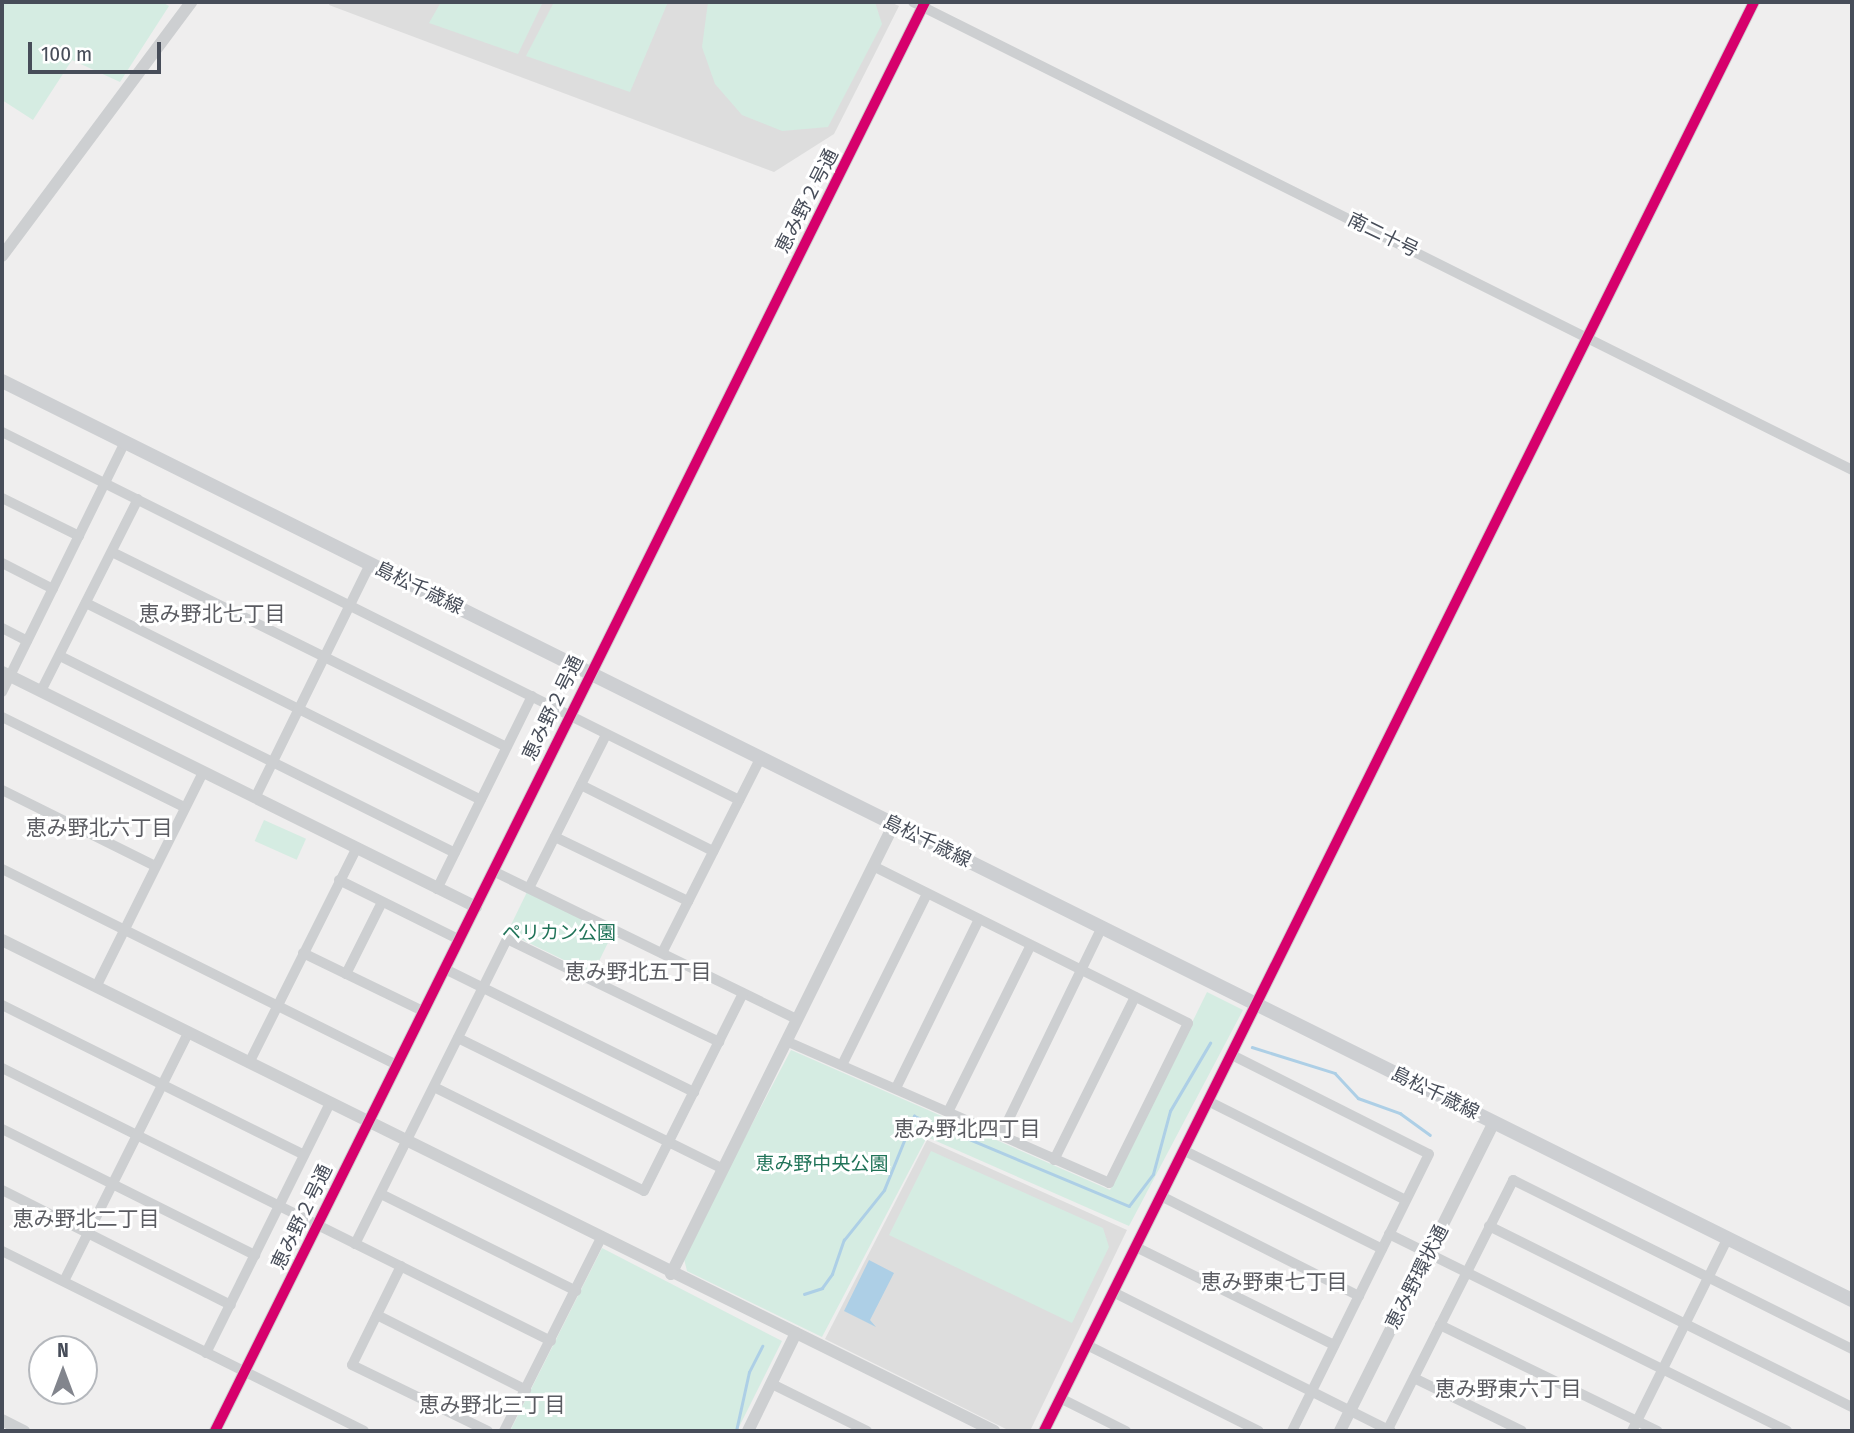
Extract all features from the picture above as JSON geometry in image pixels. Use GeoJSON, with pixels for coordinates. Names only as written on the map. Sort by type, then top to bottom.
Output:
{"type":"FeatureCollection","features":[{"type":"Feature","properties":{"kind":"main road","name":"島松千歳線"},"geometry":{"type":"LineString","coordinates":[[2,381],[1852,1300]]}},
{"type":"Feature","properties":{"kind":"street"},"geometry":{"type":"LineString","coordinates":[[2,256],[191,2]]}},
{"type":"Feature","properties":{"kind":"street"},"geometry":{"type":"LineString","coordinates":[[1044,1431],[1754,2]]}},
{"type":"Feature","properties":{"kind":"street","name":"南二十号"},"geometry":{"type":"LineString","coordinates":[[919,3],[1852,470]]}},
{"type":"Feature","properties":{"kind":"street","name":"恵み野２号通"},"geometry":{"type":"LineString","coordinates":[[215,1431],[460,940],[919,3]]}},
{"type":"Feature","properties":{"kind":"street"},"geometry":{"type":"LineString","coordinates":[[2,432],[739,800]]}},
{"type":"Feature","properties":{"kind":"street"},"geometry":{"type":"LineString","coordinates":[[2,692],[6,674],[27,641],[125,442]]}},
{"type":"Feature","properties":{"kind":"street"},"geometry":{"type":"LineString","coordinates":[[2,498],[79,536]]}},
{"type":"Feature","properties":{"kind":"street"},"geometry":{"type":"LineString","coordinates":[[41,691],[138,499]]}},
{"type":"Feature","properties":{"kind":"street"},"geometry":{"type":"LineString","coordinates":[[112,552],[506,747]]}},
{"type":"Feature","properties":{"kind":"street"},"geometry":{"type":"LineString","coordinates":[[2,564],[53,589]]}},
{"type":"Feature","properties":{"kind":"street"},"geometry":{"type":"LineString","coordinates":[[255,798],[370,564]]}},
{"type":"Feature","properties":{"kind":"street"},"geometry":{"type":"LineString","coordinates":[[86,603],[481,800]]}},
{"type":"Feature","properties":{"kind":"street"},"geometry":{"type":"LineString","coordinates":[[2,628],[27,641]]}},
{"type":"Feature","properties":{"kind":"street"},"geometry":{"type":"LineString","coordinates":[[60,656],[455,853]]}},
{"type":"Feature","properties":{"kind":"street"},"geometry":{"type":"LineString","coordinates":[[6,674],[476,907]]}},
{"type":"Feature","properties":{"kind":"street"},"geometry":{"type":"LineString","coordinates":[[437,889],[531,696]]}},
{"type":"Feature","properties":{"kind":"street"},"geometry":{"type":"LineString","coordinates":[[2,717],[184,807]]}},
{"type":"Feature","properties":{"kind":"street"},"geometry":{"type":"LineString","coordinates":[[529,888],[606,734]]}},
{"type":"Feature","properties":{"kind":"street"},"geometry":{"type":"LineString","coordinates":[[663,953],[760,758]]}},
{"type":"Feature","properties":{"kind":"street"},"geometry":{"type":"LineString","coordinates":[[96,987],[203,772]]}},
{"type":"Feature","properties":{"kind":"street"},"geometry":{"type":"LineString","coordinates":[[581,785],[713,851]]}},
{"type":"Feature","properties":{"kind":"street"},"geometry":{"type":"LineString","coordinates":[[2,790],[155,866]]}},
{"type":"Feature","properties":{"kind":"street"},"geometry":{"type":"LineString","coordinates":[[671,1274],[721,1168],[894,824]]}},
{"type":"Feature","properties":{"kind":"street"},"geometry":{"type":"LineString","coordinates":[[555,836],[688,901]]}},
{"type":"Feature","properties":{"kind":"street"},"geometry":{"type":"LineString","coordinates":[[249,1063],[356,848]]}},
{"type":"Feature","properties":{"kind":"street"},"geometry":{"type":"LineString","coordinates":[[786,1041],[1109,1183],[1188,1023],[873,866]]}},
{"type":"Feature","properties":{"kind":"street"},"geometry":{"type":"LineString","coordinates":[[2,869],[396,1065]]}},
{"type":"Feature","properties":{"kind":"street"},"geometry":{"type":"LineString","coordinates":[[493,871],[796,1020]]}},
{"type":"Feature","properties":{"kind":"street"},"geometry":{"type":"LineString","coordinates":[[339,880],[460,940]]}},
{"type":"Feature","properties":{"kind":"street"},"geometry":{"type":"LineString","coordinates":[[842,1065],[927,894]]}},
{"type":"Feature","properties":{"kind":"street"},"geometry":{"type":"LineString","coordinates":[[346,974],[382,902]]}},
{"type":"Feature","properties":{"kind":"street"},"geometry":{"type":"LineString","coordinates":[[896,1088],[979,919]]}},
{"type":"Feature","properties":{"kind":"street"},"geometry":{"type":"LineString","coordinates":[[1001,1135],[1102,927]]}},
{"type":"Feature","properties":{"kind":"street"},"geometry":{"type":"LineString","coordinates":[[355,1244],[507,939],[719,1042]]}},
{"type":"Feature","properties":{"kind":"street"},"geometry":{"type":"LineString","coordinates":[[2,940],[671,1274],[796,1333],[979,1428],[994,1431]]}},
{"type":"Feature","properties":{"kind":"street"},"geometry":{"type":"LineString","coordinates":[[948,1112],[1031,945]]}},
{"type":"Feature","properties":{"kind":"street"},"geometry":{"type":"LineString","coordinates":[[303,953],[423,1011]]}},
{"type":"Feature","properties":{"kind":"street"},"geometry":{"type":"LineString","coordinates":[[445,969],[694,1092]]}},
{"type":"Feature","properties":{"kind":"street"},"geometry":{"type":"LineString","coordinates":[[434,1087],[645,1191],[743,993]]}},
{"type":"Feature","properties":{"kind":"street"},"geometry":{"type":"LineString","coordinates":[[1054,1160],[1135,996]]}},
{"type":"Feature","properties":{"kind":"street"},"geometry":{"type":"LineString","coordinates":[[2,1005],[304,1155]]}},
{"type":"Feature","properties":{"kind":"street"},"geometry":{"type":"LineString","coordinates":[[64,1281],[188,1032]]}},
{"type":"Feature","properties":{"kind":"street"},"geometry":{"type":"LineString","coordinates":[[458,1038],[721,1168]]}},
{"type":"Feature","properties":{"kind":"street"},"geometry":{"type":"LineString","coordinates":[[1232,1055],[1429,1154],[1292,1431]]}},
{"type":"Feature","properties":{"kind":"street"},"geometry":{"type":"LineString","coordinates":[[2,1068],[551,1341]]}},
{"type":"Feature","properties":{"kind":"street"},"geometry":{"type":"LineString","coordinates":[[1208,1101],[1406,1200]]}},
{"type":"Feature","properties":{"kind":"street"},"geometry":{"type":"LineString","coordinates":[[206,1353],[330,1103]]}},
{"type":"Feature","properties":{"kind":"street","name":"恵み野環状通"},"geometry":{"type":"LineString","coordinates":[[1339,1431],[1494,1122]]}},
{"type":"Feature","properties":{"kind":"street"},"geometry":{"type":"LineString","coordinates":[[2,1129],[255,1255]]}},
{"type":"Feature","properties":{"kind":"street"},"geometry":{"type":"LineString","coordinates":[[1183,1150],[1382,1249]]}},
{"type":"Feature","properties":{"kind":"street"},"geometry":{"type":"LineString","coordinates":[[1113,1292],[1389,1431],[1513,1180],[1852,1349]]}},
{"type":"Feature","properties":{"kind":"street"},"geometry":{"type":"LineString","coordinates":[[2,1190],[231,1305]]}},
{"type":"Feature","properties":{"kind":"street"},"geometry":{"type":"LineString","coordinates":[[381,1194],[576,1291]]}},
{"type":"Feature","properties":{"kind":"street"},"geometry":{"type":"LineString","coordinates":[[1161,1196],[1359,1296]]}},
{"type":"Feature","properties":{"kind":"street"},"geometry":{"type":"LineString","coordinates":[[1489,1226],[1852,1407]]}},
{"type":"Feature","properties":{"kind":"street"},"geometry":{"type":"LineString","coordinates":[[1389,1234],[1787,1431]]}},
{"type":"Feature","properties":{"kind":"street"},"geometry":{"type":"LineString","coordinates":[[504,1431],[601,1238]]}},
{"type":"Feature","properties":{"kind":"street"},"geometry":{"type":"LineString","coordinates":[[1632,1431],[1728,1238]]}},
{"type":"Feature","properties":{"kind":"street"},"geometry":{"type":"LineString","coordinates":[[1136,1247],[1334,1345]]}},
{"type":"Feature","properties":{"kind":"street"},"geometry":{"type":"LineString","coordinates":[[2,1251],[364,1431]]}},
{"type":"Feature","properties":{"kind":"street"},"geometry":{"type":"LineString","coordinates":[[401,1266],[352,1365],[488,1431]]}},
{"type":"Feature","properties":{"kind":"street"},"geometry":{"type":"LineString","coordinates":[[377,1315],[526,1390]]}},
{"type":"Feature","properties":{"kind":"street"},"geometry":{"type":"LineString","coordinates":[[1440,1325],[1657,1431]]}},
{"type":"Feature","properties":{"kind":"street"},"geometry":{"type":"LineString","coordinates":[[748,1431],[796,1333]]}},
{"type":"Feature","properties":{"kind":"street"},"geometry":{"type":"LineString","coordinates":[[1087,1345],[1259,1431]]}},
{"type":"Feature","properties":{"kind":"street"},"geometry":{"type":"LineString","coordinates":[[1414,1378],[1522,1431]]}},
{"type":"Feature","properties":{"kind":"street"},"geometry":{"type":"LineString","coordinates":[[772,1384],[867,1431]]}},
{"type":"Feature","properties":{"kind":"street"},"geometry":{"type":"LineString","coordinates":[[1060,1398],[1126,1431]]}},
{"type":"Feature","properties":{"kind":"street"},"geometry":{"type":"LineString","coordinates":[[7,1425],[24,1431]]}},
{"type":"Feature","properties":{"kind":"shaded area"},"geometry":{"type":"Polygon","coordinates":[[[330,2],[890,2],[899,6],[834,134],[774,172],[329,5],[330,2]]]}},
{"type":"Feature","properties":{"kind":"shaded area"},"geometry":{"type":"Polygon","coordinates":[[[927,1140],[1127,1230],[1030,1431],[1010,1431],[825,1339],[927,1140]]]}},
{"type":"Feature","properties":{"kind":"green space"},"geometry":{"type":"Polygon","coordinates":[[[2,2],[162,2],[169,6],[120,82],[72,60],[33,120],[2,100],[2,2]]]}},
{"type":"Feature","properties":{"kind":"green space"},"geometry":{"type":"Polygon","coordinates":[[[441,2],[543,2],[518,54],[429,23],[441,2]]]}},
{"type":"Feature","properties":{"kind":"green space"},"geometry":{"type":"Polygon","coordinates":[[[554,2],[668,2],[630,92],[526,56],[554,2]]]}},
{"type":"Feature","properties":{"kind":"green space"},"geometry":{"type":"Polygon","coordinates":[[[708,2],[875,2],[882,24],[828,127],[782,131],[742,115],[715,84],[702,47],[708,2]]]}},
{"type":"Feature","properties":{"kind":"green space"},"geometry":{"type":"Polygon","coordinates":[[[264,820],[306,839],[297,860],[255,841],[264,820]]]}},
{"type":"Feature","properties":{"kind":"green space","name":"ペリカン公園"},"geometry":{"type":"Polygon","coordinates":[[[527,892],[612,934],[593,974],[507,932],[527,892]]]}},
{"type":"Feature","properties":{"kind":"green space","name":"恵み野中央公園"},"geometry":{"type":"Polygon","coordinates":[[[1207,992],[1243,1010],[1129,1226],[927,1137],[822,1337],[687,1271],[683,1255],[791,1050],[1110,1190],[1207,992]]]}},
{"type":"Feature","properties":{"kind":"green space"},"geometry":{"type":"Polygon","coordinates":[[[931,1151],[1103,1228],[1109,1247],[1072,1323],[889,1235],[931,1151]]]}},
{"type":"Feature","properties":{"kind":"green space"},"geometry":{"type":"Polygon","coordinates":[[[602,1248],[782,1341],[737,1431],[510,1431],[602,1248]]]}},
{"type":"Feature","properties":{"kind":"water"},"geometry":{"type":"Polygon","coordinates":[[[869,1260],[894,1273],[870,1320],[876,1327],[844,1311],[869,1260]]]}},
{"type":"Feature","properties":{"kind":"waterway"},"geometry":{"type":"LineString","coordinates":[[804,1294],[822,1288],[832,1274],[844,1240],[884,1190],[914,1116],[1129,1206],[1153,1174],[1170,1111],[1210,1043]]}},
{"type":"Feature","properties":{"kind":"waterway"},"geometry":{"type":"LineString","coordinates":[[1252,1047],[1335,1073],[1358,1098],[1400,1113],[1430,1135]]}},
{"type":"Feature","properties":{"kind":"waterway"},"geometry":{"type":"LineString","coordinates":[[736,1431],[749,1372],[762,1346]]}},
{"type":"Feature","properties":{"kind":"cycle path"},"geometry":{"type":"LineString","coordinates":[[215,1431],[925,2]]}},
{"type":"Feature","properties":{"kind":"cycle path"},"geometry":{"type":"LineString","coordinates":[[1044,1431],[1754,2]]}},
{"type":"Feature","properties":{"kind":"district","name":"恵み野北七丁目"},"geometry":{"type":"Point","coordinates":[212,614]}},
{"type":"Feature","properties":{"kind":"district","name":"恵み野北六丁目"},"geometry":{"type":"Point","coordinates":[99,828]}},
{"type":"Feature","properties":{"kind":"district","name":"恵み野北五丁目"},"geometry":{"type":"Point","coordinates":[638,972]}},
{"type":"Feature","properties":{"kind":"district","name":"恵み野北四丁目"},"geometry":{"type":"Point","coordinates":[967,1129]}},
{"type":"Feature","properties":{"kind":"district","name":"恵み野北二丁目"},"geometry":{"type":"Point","coordinates":[86,1219]}},
{"type":"Feature","properties":{"kind":"district","name":"恵み野東七丁目"},"geometry":{"type":"Point","coordinates":[1274,1282]}},
{"type":"Feature","properties":{"kind":"district","name":"恵み野東六丁目"},"geometry":{"type":"Point","coordinates":[1508,1389]}},
{"type":"Feature","properties":{"kind":"district","name":"恵み野北三丁目"},"geometry":{"type":"Point","coordinates":[492,1405]}}]}
